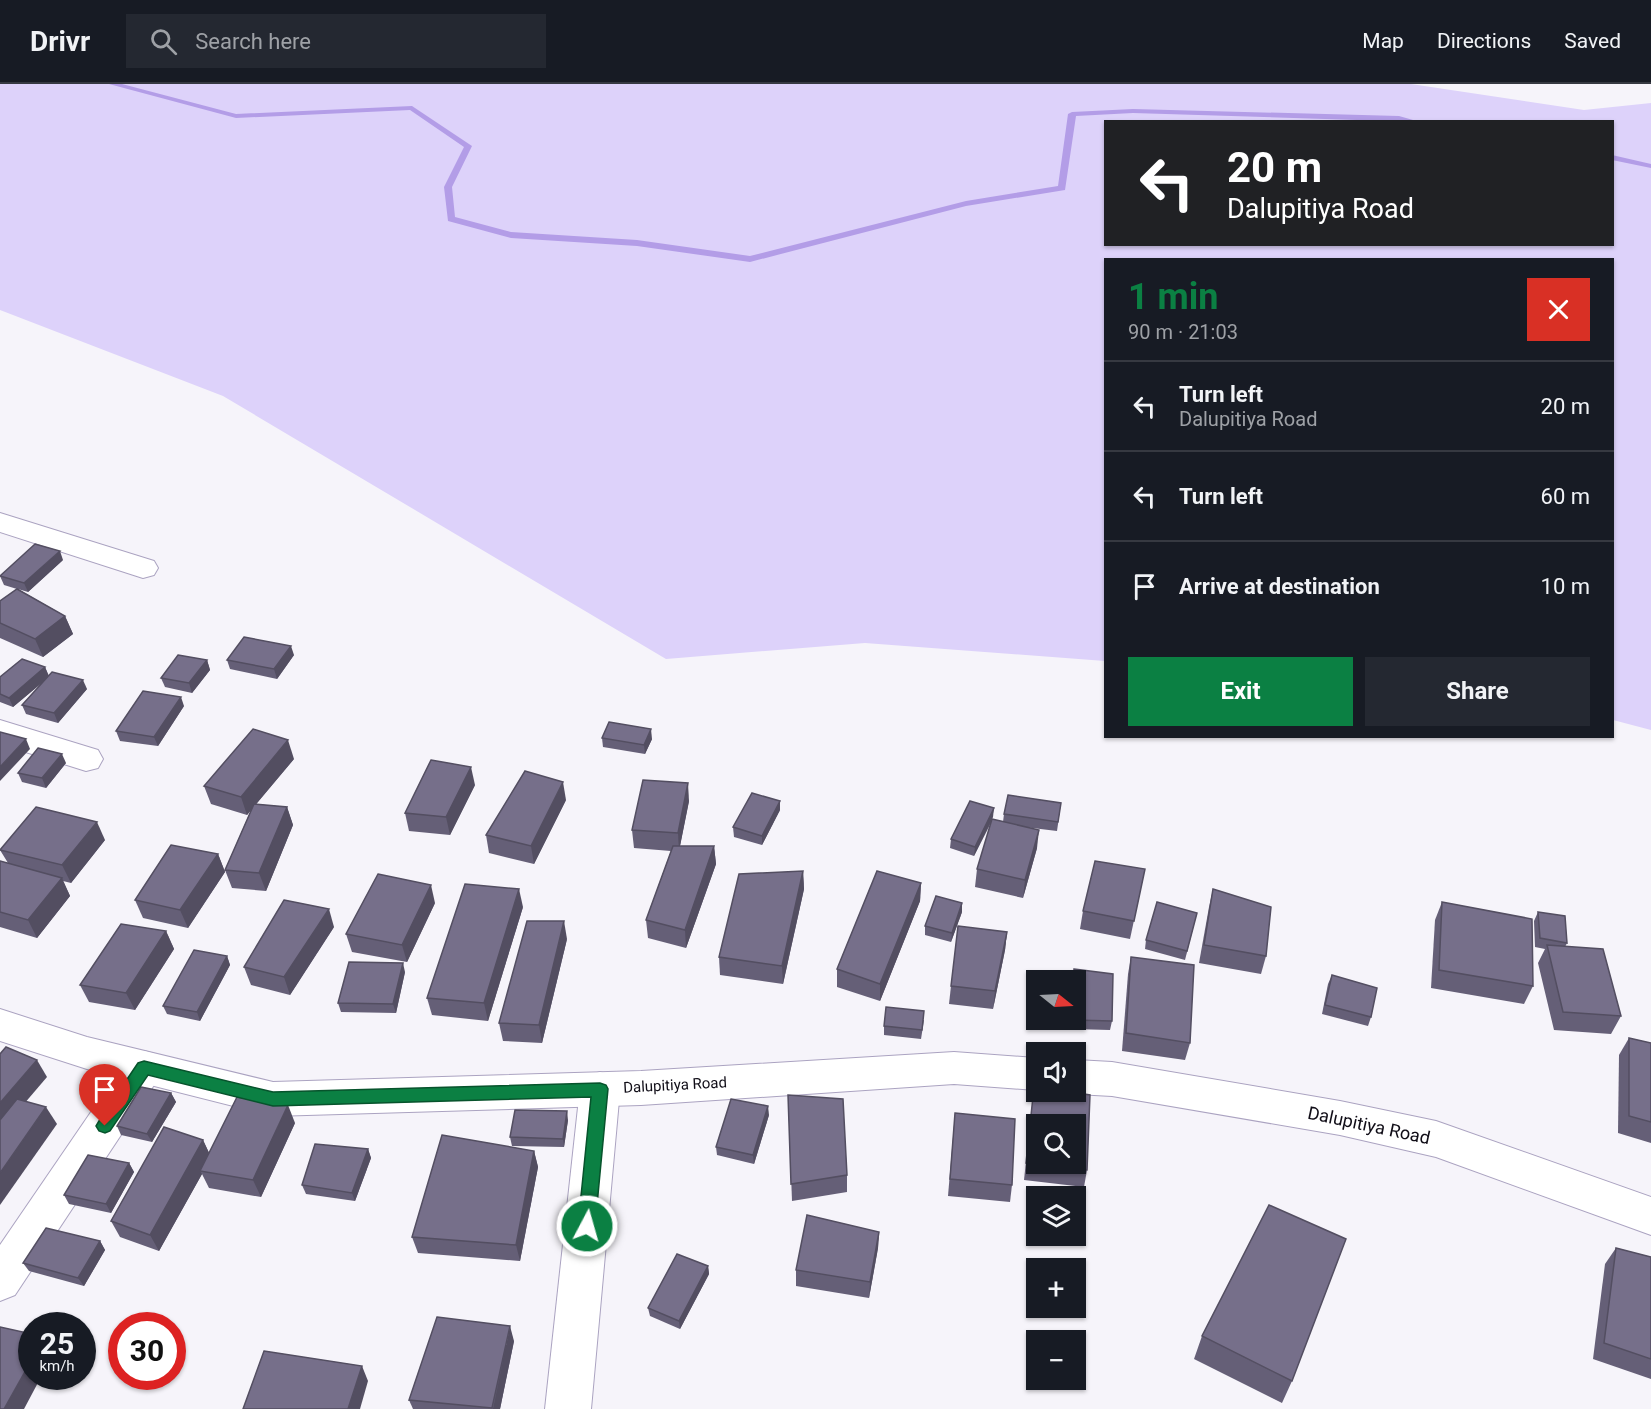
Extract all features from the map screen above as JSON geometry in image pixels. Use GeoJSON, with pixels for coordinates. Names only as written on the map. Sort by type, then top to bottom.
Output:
{"type":"FeatureCollection","features":[{"type":"Feature","properties":{"kind":"street"},"geometry":{"type":"LineString","coordinates":[[0,522],[143,568]]}},
{"type":"Feature","properties":{"kind":"street"},"geometry":{"type":"LineString","coordinates":[[0,732],[86,759]]}},
{"type":"Feature","properties":{"kind":"street","name":"Dalupitiya Road"},"geometry":{"type":"LineString","coordinates":[[0,1025],[87,1053],[273,1099],[600,1089],[954,1068],[1026,1073]]}},
{"type":"Feature","properties":{"kind":"street"},"geometry":{"type":"LineString","coordinates":[[0,1281],[144,1067]]}},
{"type":"Feature","properties":{"kind":"street","name":"Dalupitiya Road"},"geometry":{"type":"LineString","coordinates":[[1086,1078],[1112,1079],[1340,1118],[1436,1140],[1651,1216]]}},
{"type":"Feature","properties":{"kind":"street"},"geometry":{"type":"LineString","coordinates":[[568,1409],[600,1089]]}},
{"type":"Feature","properties":{"kind":"shaded area"},"geometry":{"type":"Polygon","coordinates":[[[0,84],[1411,84],[1584,110],[1651,103],[1651,730],[1614,720],[1614,258],[1104,258],[1104,661],[865,643],[666,659],[223,396],[0,310],[0,84]]]}},
{"type":"Feature","properties":{"kind":"building"},"geometry":{"type":"Polygon","coordinates":[[[35,544],[60,551],[24,583],[0,576],[35,544]]]}},
{"type":"Feature","properties":{"kind":"building"},"geometry":{"type":"Polygon","coordinates":[[[17,589],[65,616],[35,639],[0,623],[0,601],[17,589]]]}},
{"type":"Feature","properties":{"kind":"building"},"geometry":{"type":"Polygon","coordinates":[[[244,637],[291,646],[274,669],[227,660],[244,637]]]}},
{"type":"Feature","properties":{"kind":"building"},"geometry":{"type":"Polygon","coordinates":[[[178,655],[207,660],[189,683],[161,678],[178,655]]]}},
{"type":"Feature","properties":{"kind":"building"},"geometry":{"type":"Polygon","coordinates":[[[22,659],[45,667],[9,698],[0,694],[0,677],[22,659]]]}},
{"type":"Feature","properties":{"kind":"building"},"geometry":{"type":"Polygon","coordinates":[[[52,672],[83,680],[54,713],[22,705],[52,672]]]}},
{"type":"Feature","properties":{"kind":"building"},"geometry":{"type":"Polygon","coordinates":[[[143,691],[181,697],[154,737],[116,731],[143,691]]]}},
{"type":"Feature","properties":{"kind":"building"},"geometry":{"type":"Polygon","coordinates":[[[609,722],[651,729],[644,745],[602,738],[609,722]]]}},
{"type":"Feature","properties":{"kind":"building"},"geometry":{"type":"Polygon","coordinates":[[[253,729],[288,740],[241,797],[204,786],[253,729]]]}},
{"type":"Feature","properties":{"kind":"building"},"geometry":{"type":"Polygon","coordinates":[[[0,732],[26,739],[0,767],[0,732]]]}},
{"type":"Feature","properties":{"kind":"building"},"geometry":{"type":"Polygon","coordinates":[[[38,748],[62,754],[42,778],[18,773],[38,748]]]}},
{"type":"Feature","properties":{"kind":"building"},"geometry":{"type":"Polygon","coordinates":[[[431,760],[471,767],[446,817],[405,813],[431,760]]]}},
{"type":"Feature","properties":{"kind":"building"},"geometry":{"type":"Polygon","coordinates":[[[525,771],[563,782],[531,846],[486,835],[525,771]]]}},
{"type":"Feature","properties":{"kind":"building"},"geometry":{"type":"Polygon","coordinates":[[[643,780],[688,783],[678,833],[632,830],[643,780]]]}},
{"type":"Feature","properties":{"kind":"building"},"geometry":{"type":"Polygon","coordinates":[[[752,793],[780,801],[762,836],[733,827],[752,793]]]}},
{"type":"Feature","properties":{"kind":"building"},"geometry":{"type":"Polygon","coordinates":[[[1008,795],[1061,803],[1058,822],[1004,814],[1008,795]]]}},
{"type":"Feature","properties":{"kind":"building"},"geometry":{"type":"Polygon","coordinates":[[[970,801],[994,808],[975,847],[951,839],[970,801]]]}},
{"type":"Feature","properties":{"kind":"building"},"geometry":{"type":"Polygon","coordinates":[[[254,804],[287,807],[259,873],[225,870],[254,804]]]}},
{"type":"Feature","properties":{"kind":"building"},"geometry":{"type":"Polygon","coordinates":[[[36,807],[97,822],[62,865],[0,850],[36,807]]]}},
{"type":"Feature","properties":{"kind":"building"},"geometry":{"type":"Polygon","coordinates":[[[992,819],[1039,830],[1025,880],[977,869],[992,819]]]}},
{"type":"Feature","properties":{"kind":"building"},"geometry":{"type":"Polygon","coordinates":[[[171,845],[218,854],[180,910],[135,900],[171,845]]]}},
{"type":"Feature","properties":{"kind":"building"},"geometry":{"type":"Polygon","coordinates":[[[673,846],[714,846],[685,930],[646,920],[673,846]]]}},
{"type":"Feature","properties":{"kind":"building"},"geometry":{"type":"Polygon","coordinates":[[[0,861],[62,878],[28,920],[0,912],[0,861]]]}},
{"type":"Feature","properties":{"kind":"building"},"geometry":{"type":"Polygon","coordinates":[[[1095,861],[1145,869],[1134,921],[1083,911],[1095,861]]]}},
{"type":"Feature","properties":{"kind":"building"},"geometry":{"type":"Polygon","coordinates":[[[803,871],[782,966],[719,957],[739,874],[803,871]]]}},
{"type":"Feature","properties":{"kind":"building"},"geometry":{"type":"Polygon","coordinates":[[[877,871],[921,883],[880,984],[837,969],[877,871]]]}},
{"type":"Feature","properties":{"kind":"building"},"geometry":{"type":"Polygon","coordinates":[[[378,874],[431,885],[402,945],[346,934],[378,874]]]}},
{"type":"Feature","properties":{"kind":"building"},"geometry":{"type":"Polygon","coordinates":[[[465,884],[519,889],[484,1003],[427,998],[465,884]]]}},
{"type":"Feature","properties":{"kind":"building"},"geometry":{"type":"Polygon","coordinates":[[[1213,889],[1271,907],[1266,956],[1204,945],[1213,889]]]}},
{"type":"Feature","properties":{"kind":"building"},"geometry":{"type":"Polygon","coordinates":[[[936,896],[962,903],[952,933],[925,926],[936,896]]]}},
{"type":"Feature","properties":{"kind":"building"},"geometry":{"type":"Polygon","coordinates":[[[284,900],[329,909],[284,977],[244,967],[284,900]]]}},
{"type":"Feature","properties":{"kind":"building"},"geometry":{"type":"Polygon","coordinates":[[[1157,902],[1197,913],[1187,951],[1146,940],[1157,902]]]}},
{"type":"Feature","properties":{"kind":"building"},"geometry":{"type":"Polygon","coordinates":[[[1442,902],[1532,919],[1533,986],[1439,970],[1442,902]]]}},
{"type":"Feature","properties":{"kind":"building"},"geometry":{"type":"Polygon","coordinates":[[[1538,912],[1565,916],[1567,943],[1540,938],[1538,912]]]}},
{"type":"Feature","properties":{"kind":"building"},"geometry":{"type":"Polygon","coordinates":[[[527,921],[564,921],[539,1025],[499,1023],[527,921]]]}},
{"type":"Feature","properties":{"kind":"building"},"geometry":{"type":"Polygon","coordinates":[[[121,924],[166,931],[126,993],[80,985],[121,924]]]}},
{"type":"Feature","properties":{"kind":"building"},"geometry":{"type":"Polygon","coordinates":[[[958,926],[1007,932],[995,991],[951,986],[958,926]]]}},
{"type":"Feature","properties":{"kind":"building"},"geometry":{"type":"Polygon","coordinates":[[[1547,945],[1603,949],[1621,1016],[1563,1012],[1547,945]]]}},
{"type":"Feature","properties":{"kind":"building"},"geometry":{"type":"Polygon","coordinates":[[[194,950],[227,956],[197,1012],[163,1006],[194,950]]]}},
{"type":"Feature","properties":{"kind":"building"},"geometry":{"type":"Polygon","coordinates":[[[1131,957],[1194,965],[1190,1043],[1126,1033],[1131,957]]]}},
{"type":"Feature","properties":{"kind":"building"},"geometry":{"type":"Polygon","coordinates":[[[349,962],[403,963],[393,1004],[338,1003],[349,962]]]}},
{"type":"Feature","properties":{"kind":"building"},"geometry":{"type":"Polygon","coordinates":[[[1086,971],[1113,974],[1112,1021],[1086,1020],[1086,971]]]}},
{"type":"Feature","properties":{"kind":"building"},"geometry":{"type":"Polygon","coordinates":[[[1332,975],[1377,988],[1371,1017],[1325,1005],[1332,975]]]}},
{"type":"Feature","properties":{"kind":"building"},"geometry":{"type":"Polygon","coordinates":[[[886,1007],[924,1011],[922,1030],[884,1026],[886,1007]]]}},
{"type":"Feature","properties":{"kind":"building"},"geometry":{"type":"Polygon","coordinates":[[[1629,1038],[1651,1043],[1651,1122],[1629,1116],[1629,1038]]]}},
{"type":"Feature","properties":{"kind":"building"},"geometry":{"type":"Polygon","coordinates":[[[6,1047],[37,1060],[0,1103],[0,1054],[6,1047]]]}},
{"type":"Feature","properties":{"kind":"building"},"geometry":{"type":"Polygon","coordinates":[[[141,1087],[171,1093],[147,1134],[117,1126],[141,1087]]]}},
{"type":"Feature","properties":{"kind":"building"},"geometry":{"type":"Polygon","coordinates":[[[1086,1094],[1090,1095],[1087,1170],[1086,1114],[1031,1114],[1032,1102],[1086,1102],[1086,1094]]]}},
{"type":"Feature","properties":{"kind":"building"},"geometry":{"type":"Polygon","coordinates":[[[788,1095],[843,1099],[847,1175],[791,1184],[788,1095]]]}},
{"type":"Feature","properties":{"kind":"building"},"geometry":{"type":"Polygon","coordinates":[[[237,1097],[288,1105],[253,1180],[200,1171],[237,1097]]]}},
{"type":"Feature","properties":{"kind":"building"},"geometry":{"type":"Polygon","coordinates":[[[17,1099],[46,1107],[0,1173],[0,1120],[17,1099]]]}},
{"type":"Feature","properties":{"kind":"building"},"geometry":{"type":"Polygon","coordinates":[[[731,1099],[768,1106],[753,1155],[716,1147],[731,1099]]]}},
{"type":"Feature","properties":{"kind":"building"},"geometry":{"type":"Polygon","coordinates":[[[515,1110],[567,1111],[563,1139],[510,1137],[515,1110]]]}},
{"type":"Feature","properties":{"kind":"building"},"geometry":{"type":"Polygon","coordinates":[[[955,1113],[1015,1119],[1012,1185],[950,1179],[955,1113]]]}},
{"type":"Feature","properties":{"kind":"building"},"geometry":{"type":"Polygon","coordinates":[[[164,1127],[203,1140],[150,1235],[111,1221],[164,1127]]]}},
{"type":"Feature","properties":{"kind":"building"},"geometry":{"type":"Polygon","coordinates":[[[442,1135],[534,1151],[516,1245],[412,1237],[442,1135]]]}},
{"type":"Feature","properties":{"kind":"building"},"geometry":{"type":"Polygon","coordinates":[[[315,1144],[368,1149],[352,1193],[302,1185],[315,1144]]]}},
{"type":"Feature","properties":{"kind":"building"},"geometry":{"type":"Polygon","coordinates":[[[88,1155],[129,1163],[106,1204],[64,1195],[88,1155]]]}},
{"type":"Feature","properties":{"kind":"building"},"geometry":{"type":"Polygon","coordinates":[[[1269,1205],[1346,1239],[1292,1381],[1202,1336],[1269,1205]]]}},
{"type":"Feature","properties":{"kind":"building"},"geometry":{"type":"Polygon","coordinates":[[[807,1215],[879,1232],[870,1282],[796,1270],[807,1215]]]}},
{"type":"Feature","properties":{"kind":"building"},"geometry":{"type":"Polygon","coordinates":[[[46,1228],[100,1241],[78,1278],[23,1263],[46,1228]]]}},
{"type":"Feature","properties":{"kind":"building"},"geometry":{"type":"Polygon","coordinates":[[[1616,1248],[1651,1257],[1651,1359],[1604,1343],[1616,1248]]]}},
{"type":"Feature","properties":{"kind":"building"},"geometry":{"type":"Polygon","coordinates":[[[677,1254],[708,1266],[679,1321],[648,1308],[677,1254]]]}},
{"type":"Feature","properties":{"kind":"building"},"geometry":{"type":"Polygon","coordinates":[[[437,1317],[510,1326],[492,1408],[409,1400],[437,1317]]]}},
{"type":"Feature","properties":{"kind":"building"},"geometry":{"type":"Polygon","coordinates":[[[0,1327],[18,1331],[18,1384],[4,1409],[0,1409],[0,1327]]]}},
{"type":"Feature","properties":{"kind":"building"},"geometry":{"type":"Polygon","coordinates":[[[264,1351],[362,1366],[348,1409],[243,1409],[264,1351]]]}},
{"type":"Feature","properties":{"kind":"waterway"},"geometry":{"type":"LineString","coordinates":[[113,84],[236,116],[412,108],[468,146],[448,187],[451,219],[511,235],[637,243],[750,259],[966,204],[1062,188],[1072,114],[1133,111],[1408,120]]}},
{"type":"Feature","properties":{"kind":"waterway"},"geometry":{"type":"LineString","coordinates":[[1614,157],[1651,166]]}},
{"type":"Feature","properties":{"kind":"route"},"geometry":{"type":"LineString","coordinates":[[105,1126],[144,1067],[273,1099],[369,1098],[600,1089],[587,1226]]}}]}
